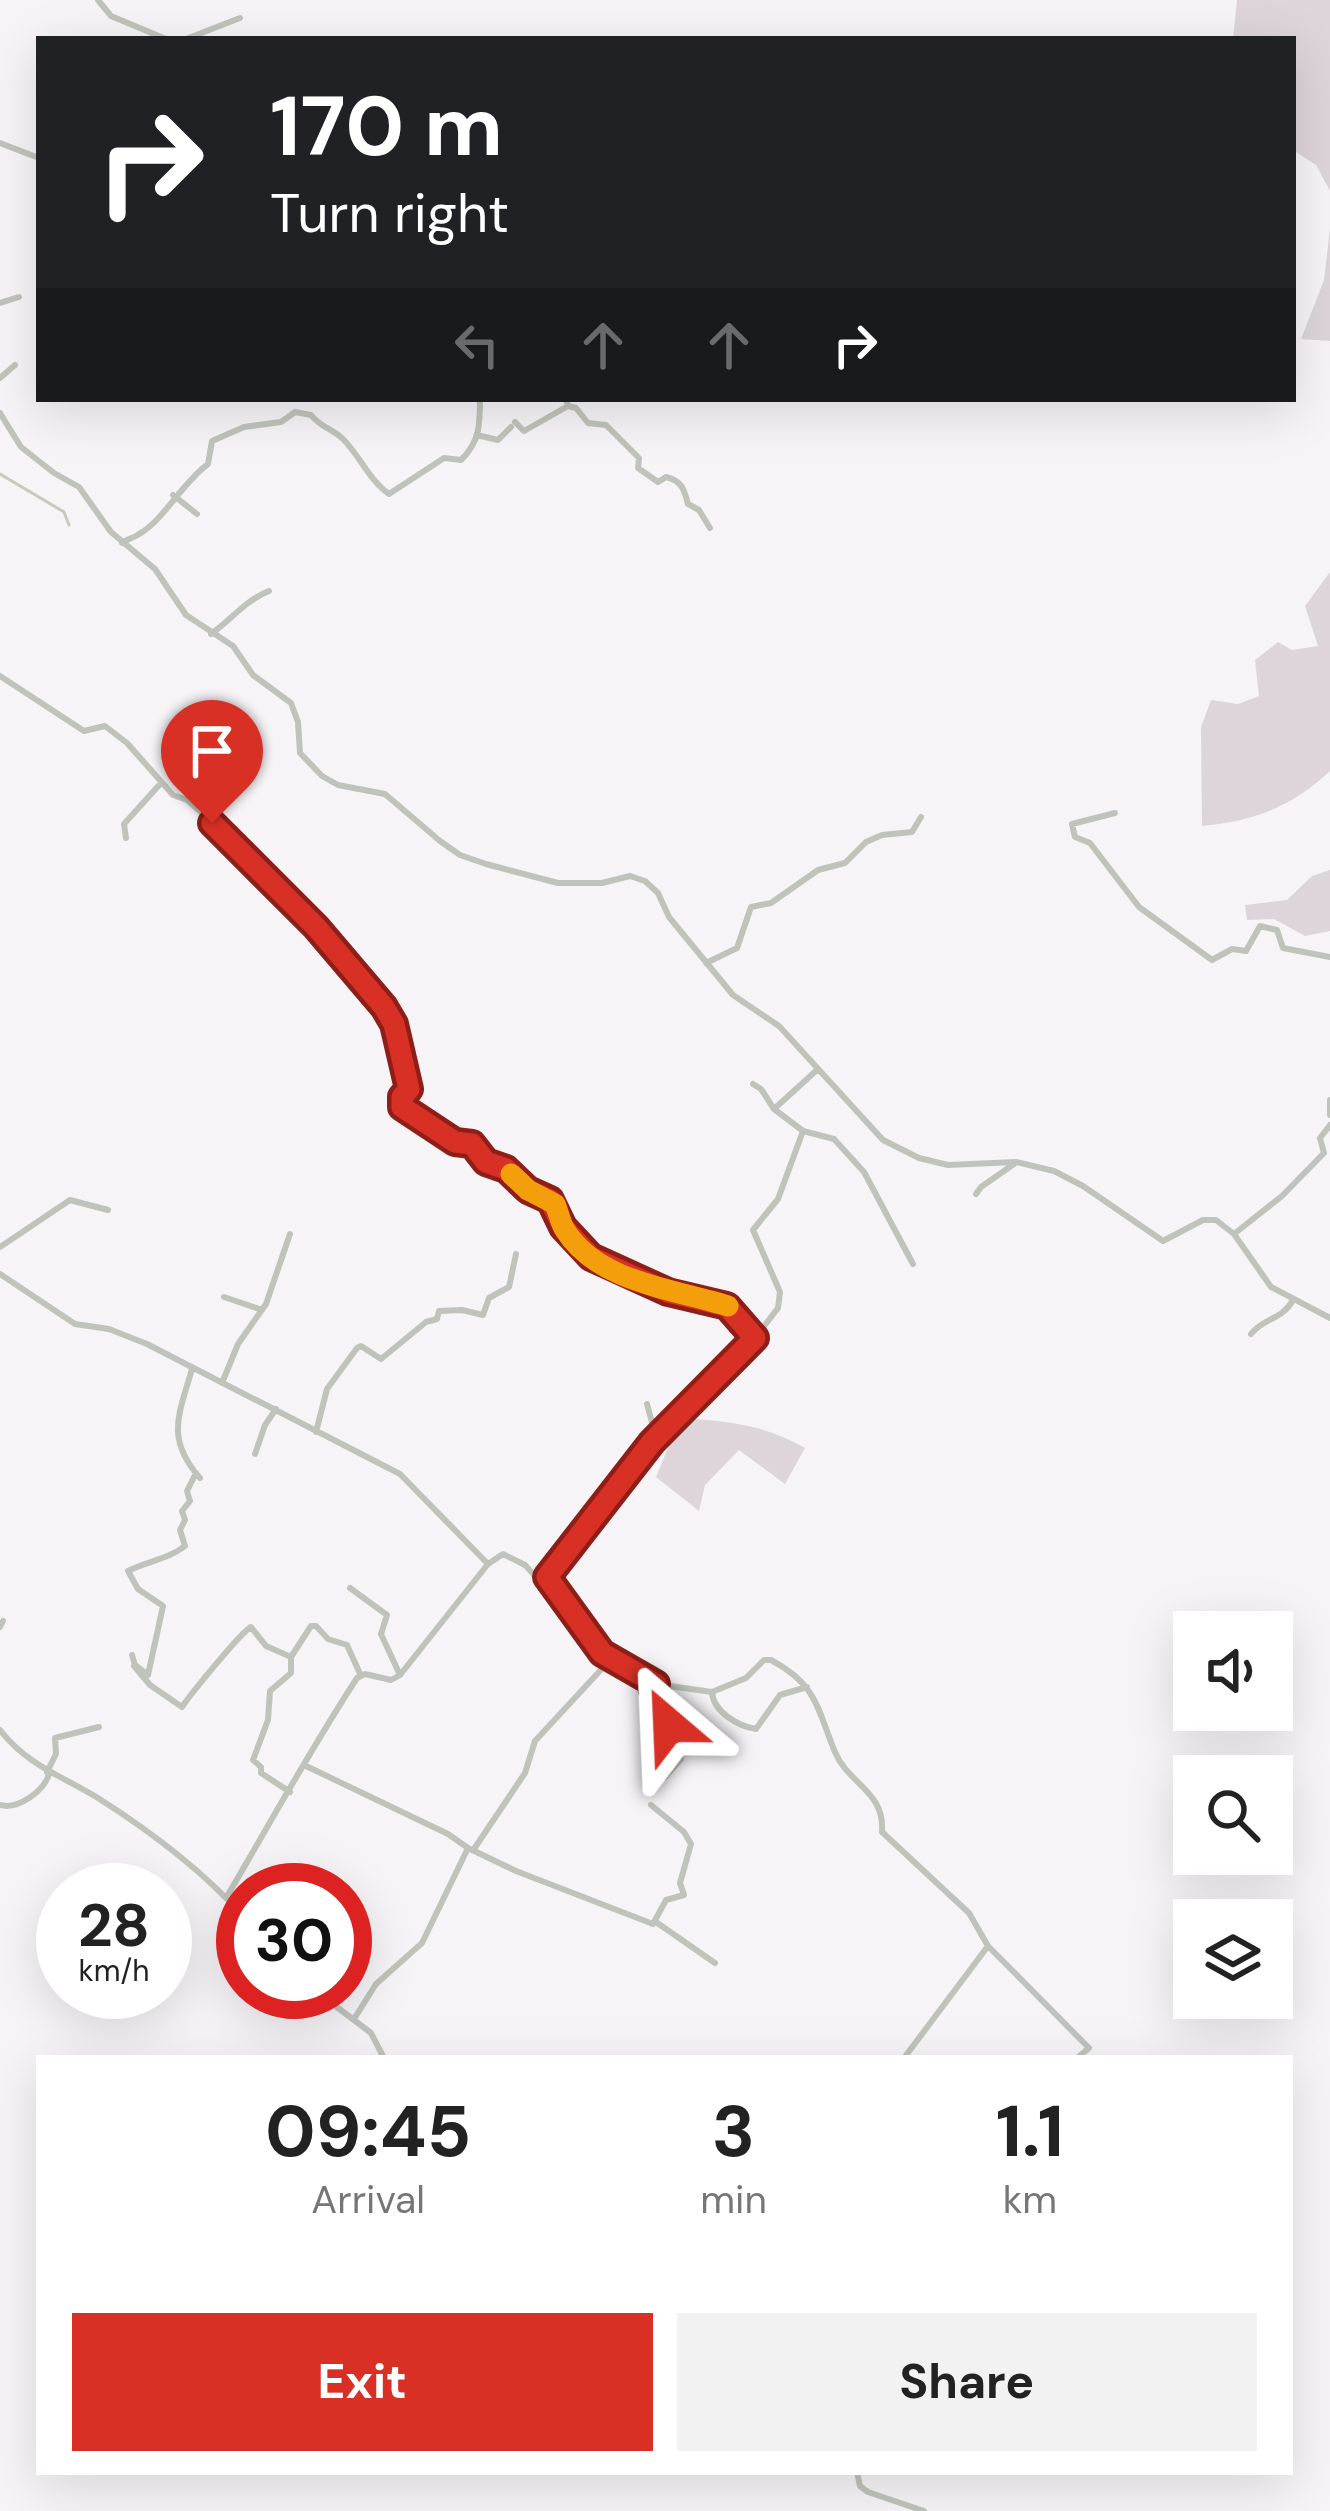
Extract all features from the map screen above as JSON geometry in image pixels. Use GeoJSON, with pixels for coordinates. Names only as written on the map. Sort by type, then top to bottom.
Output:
{"type":"FeatureCollection","features":[{"type":"Feature","properties":{"kind":"street"},"geometry":{"type":"LineString","coordinates":[[98,0],[111,16],[159,36]]}},
{"type":"Feature","properties":{"kind":"street"},"geometry":{"type":"LineString","coordinates":[[194,36],[239,18]]}},
{"type":"Feature","properties":{"kind":"street"},"geometry":{"type":"LineString","coordinates":[[0,143],[36,157]]}},
{"type":"Feature","properties":{"kind":"street"},"geometry":{"type":"LineString","coordinates":[[0,303],[19,296]]}},
{"type":"Feature","properties":{"kind":"street"},"geometry":{"type":"LineString","coordinates":[[0,378],[15,364]]}},
{"type":"Feature","properties":{"kind":"street"},"geometry":{"type":"LineString","coordinates":[[122,543],[140,534],[209,461],[212,441],[244,427],[281,422],[295,412],[311,415],[317,424],[339,435],[387,494],[444,458],[461,460],[481,426],[480,402]]}},
{"type":"Feature","properties":{"kind":"street"},"geometry":{"type":"LineString","coordinates":[[477,437],[498,440],[513,425],[524,431],[567,402],[588,423],[606,425],[639,458],[638,468],[650,480],[666,477],[685,488],[688,504],[699,510],[710,528]]}},
{"type":"Feature","properties":{"kind":"street"},"geometry":{"type":"LineString","coordinates":[[0,413],[15,441],[79,487],[122,543],[155,569],[186,615],[232,646],[253,675],[290,703],[298,722],[300,753],[322,776],[385,794],[440,841],[486,864],[557,883],[602,883],[630,875],[645,881],[658,893],[668,917],[739,1002],[779,1026],[883,1139],[898,1149],[948,1165],[1016,1162],[1054,1171],[1159,1239],[1172,1239],[1203,1220],[1216,1220],[1234,1234],[1271,1287],[1330,1318]]}},
{"type":"Feature","properties":{"kind":"street"},"geometry":{"type":"LineString","coordinates":[[173,495],[197,514]]}},
{"type":"Feature","properties":{"kind":"street"},"geometry":{"type":"LineString","coordinates":[[211,634],[239,615],[251,597],[268,591]]}},
{"type":"Feature","properties":{"kind":"street"},"geometry":{"type":"LineString","coordinates":[[0,676],[84,731],[105,726],[127,743],[161,782],[218,827],[257,872],[316,927],[394,1024],[399,1054],[408,1071],[409,1089],[402,1097],[402,1107],[455,1142],[472,1144],[486,1162],[506,1169],[528,1190],[550,1200],[563,1227],[591,1257],[668,1292],[727,1306],[755,1338]]}},
{"type":"Feature","properties":{"kind":"street"},"geometry":{"type":"LineString","coordinates":[[126,838],[124,824],[161,782]]}},
{"type":"Feature","properties":{"kind":"street"},"geometry":{"type":"LineString","coordinates":[[1115,813],[1072,824],[1075,837],[1090,843],[1101,862],[1115,870],[1122,890],[1139,907],[1201,952],[1215,961],[1232,949],[1243,952],[1262,926],[1277,931],[1283,949],[1330,958]]}},
{"type":"Feature","properties":{"kind":"street"},"geometry":{"type":"LineString","coordinates":[[706,963],[737,948],[751,908],[771,903],[818,870],[845,863],[866,842],[882,835],[907,834],[921,818]]}},
{"type":"Feature","properties":{"kind":"street"},"geometry":{"type":"LineString","coordinates":[[774,1109],[818,1069]]}},
{"type":"Feature","properties":{"kind":"street"},"geometry":{"type":"LineString","coordinates":[[753,1084],[774,1109],[803,1131],[834,1139],[864,1172],[914,1264]]}},
{"type":"Feature","properties":{"kind":"street"},"geometry":{"type":"LineString","coordinates":[[1330,1100],[1330,1114]]}},
{"type":"Feature","properties":{"kind":"street"},"geometry":{"type":"LineString","coordinates":[[1234,1234],[1282,1196],[1324,1153],[1320,1138],[1330,1125]]}},
{"type":"Feature","properties":{"kind":"street"},"geometry":{"type":"LineString","coordinates":[[547,1577],[656,1437],[755,1338],[778,1308],[781,1292],[753,1230],[778,1199],[803,1131]]}},
{"type":"Feature","properties":{"kind":"street"},"geometry":{"type":"LineString","coordinates":[[976,1194],[1016,1162]]}},
{"type":"Feature","properties":{"kind":"street"},"geometry":{"type":"LineString","coordinates":[[0,1247],[70,1200],[108,1210]]}},
{"type":"Feature","properties":{"kind":"street"},"geometry":{"type":"LineString","coordinates":[[222,1384],[238,1344],[262,1310],[290,1234]]}},
{"type":"Feature","properties":{"kind":"street"},"geometry":{"type":"LineString","coordinates":[[316,1432],[327,1389],[357,1348],[380,1359],[426,1322],[437,1319],[439,1311],[483,1315],[489,1298],[509,1287],[516,1254]]}},
{"type":"Feature","properties":{"kind":"street"},"geometry":{"type":"LineString","coordinates":[[0,1274],[76,1324],[114,1330],[316,1432],[345,1442],[400,1474],[488,1564]]}},
{"type":"Feature","properties":{"kind":"street"},"geometry":{"type":"LineString","coordinates":[[224,1298],[262,1310]]}},
{"type":"Feature","properties":{"kind":"street"},"geometry":{"type":"LineString","coordinates":[[1251,1334],[1256,1327],[1281,1317],[1293,1300]]}},
{"type":"Feature","properties":{"kind":"street"},"geometry":{"type":"LineString","coordinates":[[191,1370],[175,1428],[181,1451],[198,1476],[187,1491],[190,1501],[182,1511],[185,1520],[180,1530],[185,1546],[165,1560],[128,1570],[136,1588],[164,1606],[149,1674],[133,1659],[133,1670],[182,1707],[240,1632],[251,1627],[266,1646],[291,1657]]}},
{"type":"Feature","properties":{"kind":"street"},"geometry":{"type":"LineString","coordinates":[[647,1404],[656,1437]]}},
{"type":"Feature","properties":{"kind":"street"},"geometry":{"type":"LineString","coordinates":[[255,1454],[276,1409]]}},
{"type":"Feature","properties":{"kind":"street"},"geometry":{"type":"LineString","coordinates":[[361,1676],[391,1680],[400,1675],[488,1564],[503,1553],[535,1576],[547,1577]]}},
{"type":"Feature","properties":{"kind":"street"},"geometry":{"type":"LineString","coordinates":[[547,1577],[581,1629],[610,1660],[656,1684],[712,1692],[746,1678],[764,1660],[778,1663],[807,1687],[820,1706],[835,1752],[882,1811],[882,1832],[969,1913],[988,1946],[1089,2048],[1081,2055]]}},
{"type":"Feature","properties":{"kind":"street"},"geometry":{"type":"LineString","coordinates":[[350,1588],[387,1615],[381,1634],[400,1675]]}},
{"type":"Feature","properties":{"kind":"street"},"geometry":{"type":"LineString","coordinates":[[290,1792],[261,1773],[253,1760],[268,1720],[270,1691],[291,1673],[291,1657],[311,1626],[347,1645],[361,1676]]}},
{"type":"Feature","properties":{"kind":"street"},"geometry":{"type":"LineString","coordinates":[[372,1990],[422,1943],[471,1849],[525,1773],[536,1742],[610,1660]]}},
{"type":"Feature","properties":{"kind":"street"},"geometry":{"type":"LineString","coordinates":[[245,1863],[361,1676]]}},
{"type":"Feature","properties":{"kind":"street"},"geometry":{"type":"LineString","coordinates":[[656,1684],[653,1690],[672,1717],[668,1736],[681,1759],[665,1777]]}},
{"type":"Feature","properties":{"kind":"street"},"geometry":{"type":"LineString","coordinates":[[712,1692],[722,1712],[756,1729],[781,1695],[807,1687]]}},
{"type":"Feature","properties":{"kind":"street"},"geometry":{"type":"LineString","coordinates":[[0,1805],[10,1808],[46,1784],[56,1738],[99,1727]]}},
{"type":"Feature","properties":{"kind":"street"},"geometry":{"type":"LineString","coordinates":[[0,1730],[14,1749],[98,1798],[216,1888]]}},
{"type":"Feature","properties":{"kind":"street"},"geometry":{"type":"LineString","coordinates":[[305,1766],[471,1849],[646,1924],[656,1922],[715,1963]]}},
{"type":"Feature","properties":{"kind":"street"},"geometry":{"type":"LineString","coordinates":[[651,1805],[684,1832],[691,1844],[680,1883],[684,1895],[666,1900],[656,1922]]}},
{"type":"Feature","properties":{"kind":"street"},"geometry":{"type":"LineString","coordinates":[[906,2055],[988,1946]]}},
{"type":"Feature","properties":{"kind":"street"},"geometry":{"type":"LineString","coordinates":[[354,2019],[371,2033],[383,2055]]}},
{"type":"Feature","properties":{"kind":"street"},"geometry":{"type":"LineString","coordinates":[[857,2475],[868,2492],[924,2511]]}},
{"type":"Feature","properties":{"kind":"shaded area"},"geometry":{"type":"Polygon","coordinates":[[[1237,0],[1330,0],[1330,191],[1316,165],[1296,152],[1296,36],[1233,36],[1237,0]]]}},
{"type":"Feature","properties":{"kind":"shaded area"},"geometry":{"type":"Polygon","coordinates":[[[1330,228],[1330,341],[1301,339],[1324,280],[1330,228]]]}},
{"type":"Feature","properties":{"kind":"shaded area"},"geometry":{"type":"Polygon","coordinates":[[[1330,572],[1330,771],[1302,794],[1271,810],[1202,826],[1201,727],[1211,700],[1238,704],[1259,696],[1255,660],[1278,642],[1292,650],[1318,646],[1305,606],[1330,572]]]}},
{"type":"Feature","properties":{"kind":"shaded area"},"geometry":{"type":"Polygon","coordinates":[[[1330,870],[1330,931],[1305,936],[1274,919],[1247,920],[1245,905],[1287,900],[1312,876],[1330,870]]]}},
{"type":"Feature","properties":{"kind":"shaded area"},"geometry":{"type":"Polygon","coordinates":[[[694,1419],[752,1427],[805,1448],[785,1484],[739,1450],[705,1485],[699,1511],[656,1477],[671,1441],[694,1419]]]}},
{"type":"Feature","properties":{"kind":"waterway"},"geometry":{"type":"LineString","coordinates":[[0,474],[64,512],[69,525]]}},
{"type":"Feature","properties":{"kind":"slow traffic"},"geometry":{"type":"LineString","coordinates":[[511,1174],[528,1190],[555,1204],[563,1227],[591,1257],[668,1292],[728,1306]]}},
{"type":"Feature","properties":{"kind":"route"},"geometry":{"type":"LineString","coordinates":[[212,823],[345,958],[364,988],[384,1007],[408,1071],[409,1089],[400,1102],[402,1107],[455,1142],[472,1144],[486,1162],[506,1169],[528,1190],[550,1200],[563,1227],[591,1257],[668,1292],[727,1306],[755,1338],[652,1442],[547,1577],[602,1653],[656,1684],[653,1690],[670,1710],[669,1725]]}}]}
